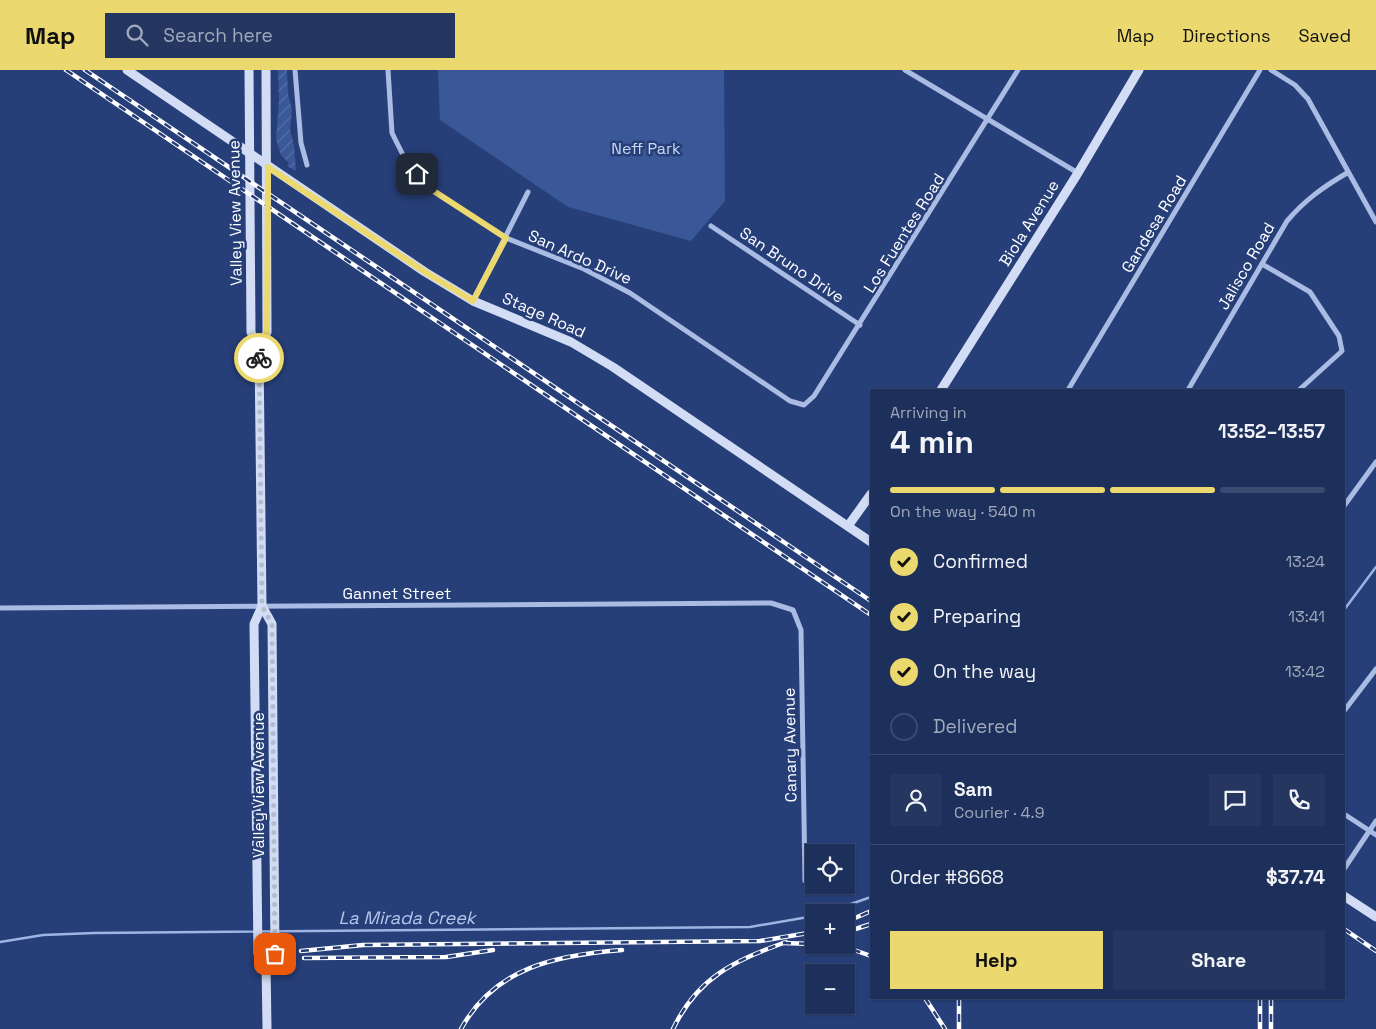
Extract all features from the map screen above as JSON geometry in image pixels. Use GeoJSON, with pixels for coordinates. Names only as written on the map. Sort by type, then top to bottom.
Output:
{"type":"FeatureCollection","features":[{"type":"Feature","properties":{"kind":"main road","name":"Stage Road"},"geometry":{"type":"LineString","coordinates":[[127,70],[425,272],[473,301],[571,342],[613,367],[870,541]]}},
{"type":"Feature","properties":{"kind":"main road","name":"Valley View Avenue"},"geometry":{"type":"LineString","coordinates":[[249,70],[251,332],[259,353],[262,606],[254,624],[258,954],[266,961],[267,1029]]}},
{"type":"Feature","properties":{"kind":"main road","name":"Valley View Avenue"},"geometry":{"type":"LineString","coordinates":[[259,353],[267,332],[268,167],[266,70]]}},
{"type":"Feature","properties":{"kind":"main road","name":"Biola Avenue"},"geometry":{"type":"LineString","coordinates":[[942,389],[1078,173],[1139,70]]}},
{"type":"Feature","properties":{"kind":"main road"},"geometry":{"type":"LineString","coordinates":[[848,526],[870,495]]}},
{"type":"Feature","properties":{"kind":"main road","name":"Valley View Avenue"},"geometry":{"type":"LineString","coordinates":[[262,606],[272,624],[275,954],[266,961]]}},
{"type":"Feature","properties":{"kind":"main road"},"geometry":{"type":"LineString","coordinates":[[1345,897],[1376,917]]}},
{"type":"Feature","properties":{"kind":"street"},"geometry":{"type":"LineString","coordinates":[[295,70],[302,143],[307,165]]}},
{"type":"Feature","properties":{"kind":"street","name":"San Ardo Drive"},"geometry":{"type":"LineString","coordinates":[[388,70],[392,133],[407,163],[426,186],[506,238],[584,269],[630,293],[790,401],[804,405]]}},
{"type":"Feature","properties":{"kind":"street"},"geometry":{"type":"LineString","coordinates":[[905,70],[1078,173]]}},
{"type":"Feature","properties":{"kind":"street","name":"Los Fuentes Road"},"geometry":{"type":"LineString","coordinates":[[804,405],[814,396],[860,325],[989,120],[1018,70]]}},
{"type":"Feature","properties":{"kind":"street","name":"Gandesa Road"},"geometry":{"type":"LineString","coordinates":[[1069,389],[1260,70]]}},
{"type":"Feature","properties":{"kind":"street"},"geometry":{"type":"LineString","coordinates":[[1271,70],[1295,86],[1308,99],[1347,173],[1376,222]]}},
{"type":"Feature","properties":{"kind":"street","name":"Jalisco Road"},"geometry":{"type":"LineString","coordinates":[[1189,389],[1287,221],[1304,201],[1347,173]]}},
{"type":"Feature","properties":{"kind":"street"},"geometry":{"type":"LineString","coordinates":[[473,301],[528,192]]}},
{"type":"Feature","properties":{"kind":"street","name":"San Bruno Drive"},"geometry":{"type":"LineString","coordinates":[[711,226],[860,325]]}},
{"type":"Feature","properties":{"kind":"street"},"geometry":{"type":"LineString","coordinates":[[1262,264],[1310,292],[1339,336],[1342,351],[1300,389]]}},
{"type":"Feature","properties":{"kind":"street"},"geometry":{"type":"LineString","coordinates":[[1345,505],[1376,462]]}},
{"type":"Feature","properties":{"kind":"street","name":"Gannet Street"},"geometry":{"type":"LineString","coordinates":[[0,608],[771,603],[793,610]]}},
{"type":"Feature","properties":{"kind":"street","name":"Canary Avenue"},"geometry":{"type":"LineString","coordinates":[[793,610],[801,630],[805,881]]}},
{"type":"Feature","properties":{"kind":"street"},"geometry":{"type":"LineString","coordinates":[[1345,710],[1376,669]]}},
{"type":"Feature","properties":{"kind":"street"},"geometry":{"type":"LineString","coordinates":[[1345,815],[1376,835]]}},
{"type":"Feature","properties":{"kind":"street"},"geometry":{"type":"LineString","coordinates":[[1345,868],[1376,821]]}},
{"type":"Feature","properties":{"kind":"green space"},"geometry":{"type":"Polygon","coordinates":[[[278,70],[287,70],[288,94],[292,109],[290,130],[294,145],[296,171],[287,166],[289,163],[281,155],[276,139],[279,101],[278,70]]]}},
{"type":"Feature","properties":{"kind":"green space","name":"Neff Park"},"geometry":{"type":"Polygon","coordinates":[[[438,70],[724,70],[725,201],[691,241],[568,207],[440,120],[438,70]]]}},
{"type":"Feature","properties":{"kind":"waterway","name":"La Mirada Creek"},"geometry":{"type":"LineString","coordinates":[[1345,609],[1376,567]]}},
{"type":"Feature","properties":{"kind":"waterway","name":"La Mirada Creek"},"geometry":{"type":"LineString","coordinates":[[851,904],[870,897]]}},
{"type":"Feature","properties":{"kind":"waterway","name":"La Mirada Creek"},"geometry":{"type":"LineString","coordinates":[[0,942],[43,935],[94,933],[750,927],[805,918]]}},
{"type":"Feature","properties":{"kind":"railway"},"geometry":{"type":"LineString","coordinates":[[66,70],[870,614]]}},
{"type":"Feature","properties":{"kind":"railway"},"geometry":{"type":"LineString","coordinates":[[85,70],[870,600]]}},
{"type":"Feature","properties":{"kind":"railway"},"geometry":{"type":"LineString","coordinates":[[855,918],[870,911]]}},
{"type":"Feature","properties":{"kind":"railway"},"geometry":{"type":"LineString","coordinates":[[855,929],[870,924]]}},
{"type":"Feature","properties":{"kind":"railway"},"geometry":{"type":"LineString","coordinates":[[1345,930],[1376,951]]}},
{"type":"Feature","properties":{"kind":"railway"},"geometry":{"type":"LineString","coordinates":[[301,951],[363,945],[760,941],[805,934]]}},
{"type":"Feature","properties":{"kind":"railway"},"geometry":{"type":"LineString","coordinates":[[673,1029],[694,996],[719,973],[750,956],[786,942]]}},
{"type":"Feature","properties":{"kind":"railway"},"geometry":{"type":"LineString","coordinates":[[783,943],[805,944]]}},
{"type":"Feature","properties":{"kind":"railway"},"geometry":{"type":"LineString","coordinates":[[304,958],[446,957],[493,950]]}},
{"type":"Feature","properties":{"kind":"railway"},"geometry":{"type":"LineString","coordinates":[[461,1029],[475,1008],[491,991],[510,978],[530,968],[574,956],[622,950]]}},
{"type":"Feature","properties":{"kind":"railway"},"geometry":{"type":"LineString","coordinates":[[855,950],[870,956]]}},
{"type":"Feature","properties":{"kind":"railway"},"geometry":{"type":"LineString","coordinates":[[926,999],[945,1029]]}},
{"type":"Feature","properties":{"kind":"railway"},"geometry":{"type":"LineString","coordinates":[[959,999],[959,1029]]}},
{"type":"Feature","properties":{"kind":"railway"},"geometry":{"type":"LineString","coordinates":[[1260,999],[1260,1029]]}},
{"type":"Feature","properties":{"kind":"railway"},"geometry":{"type":"LineString","coordinates":[[1271,999],[1271,1029]]}},
{"type":"Feature","properties":{"kind":"way so far"},"geometry":{"type":"LineString","coordinates":[[259,358],[262,606],[272,624],[275,954]]}},
{"type":"Feature","properties":{"kind":"route"},"geometry":{"type":"LineString","coordinates":[[259,358],[267,332],[268,167],[425,272],[473,301],[506,238],[426,186],[417,174]]}}]}
